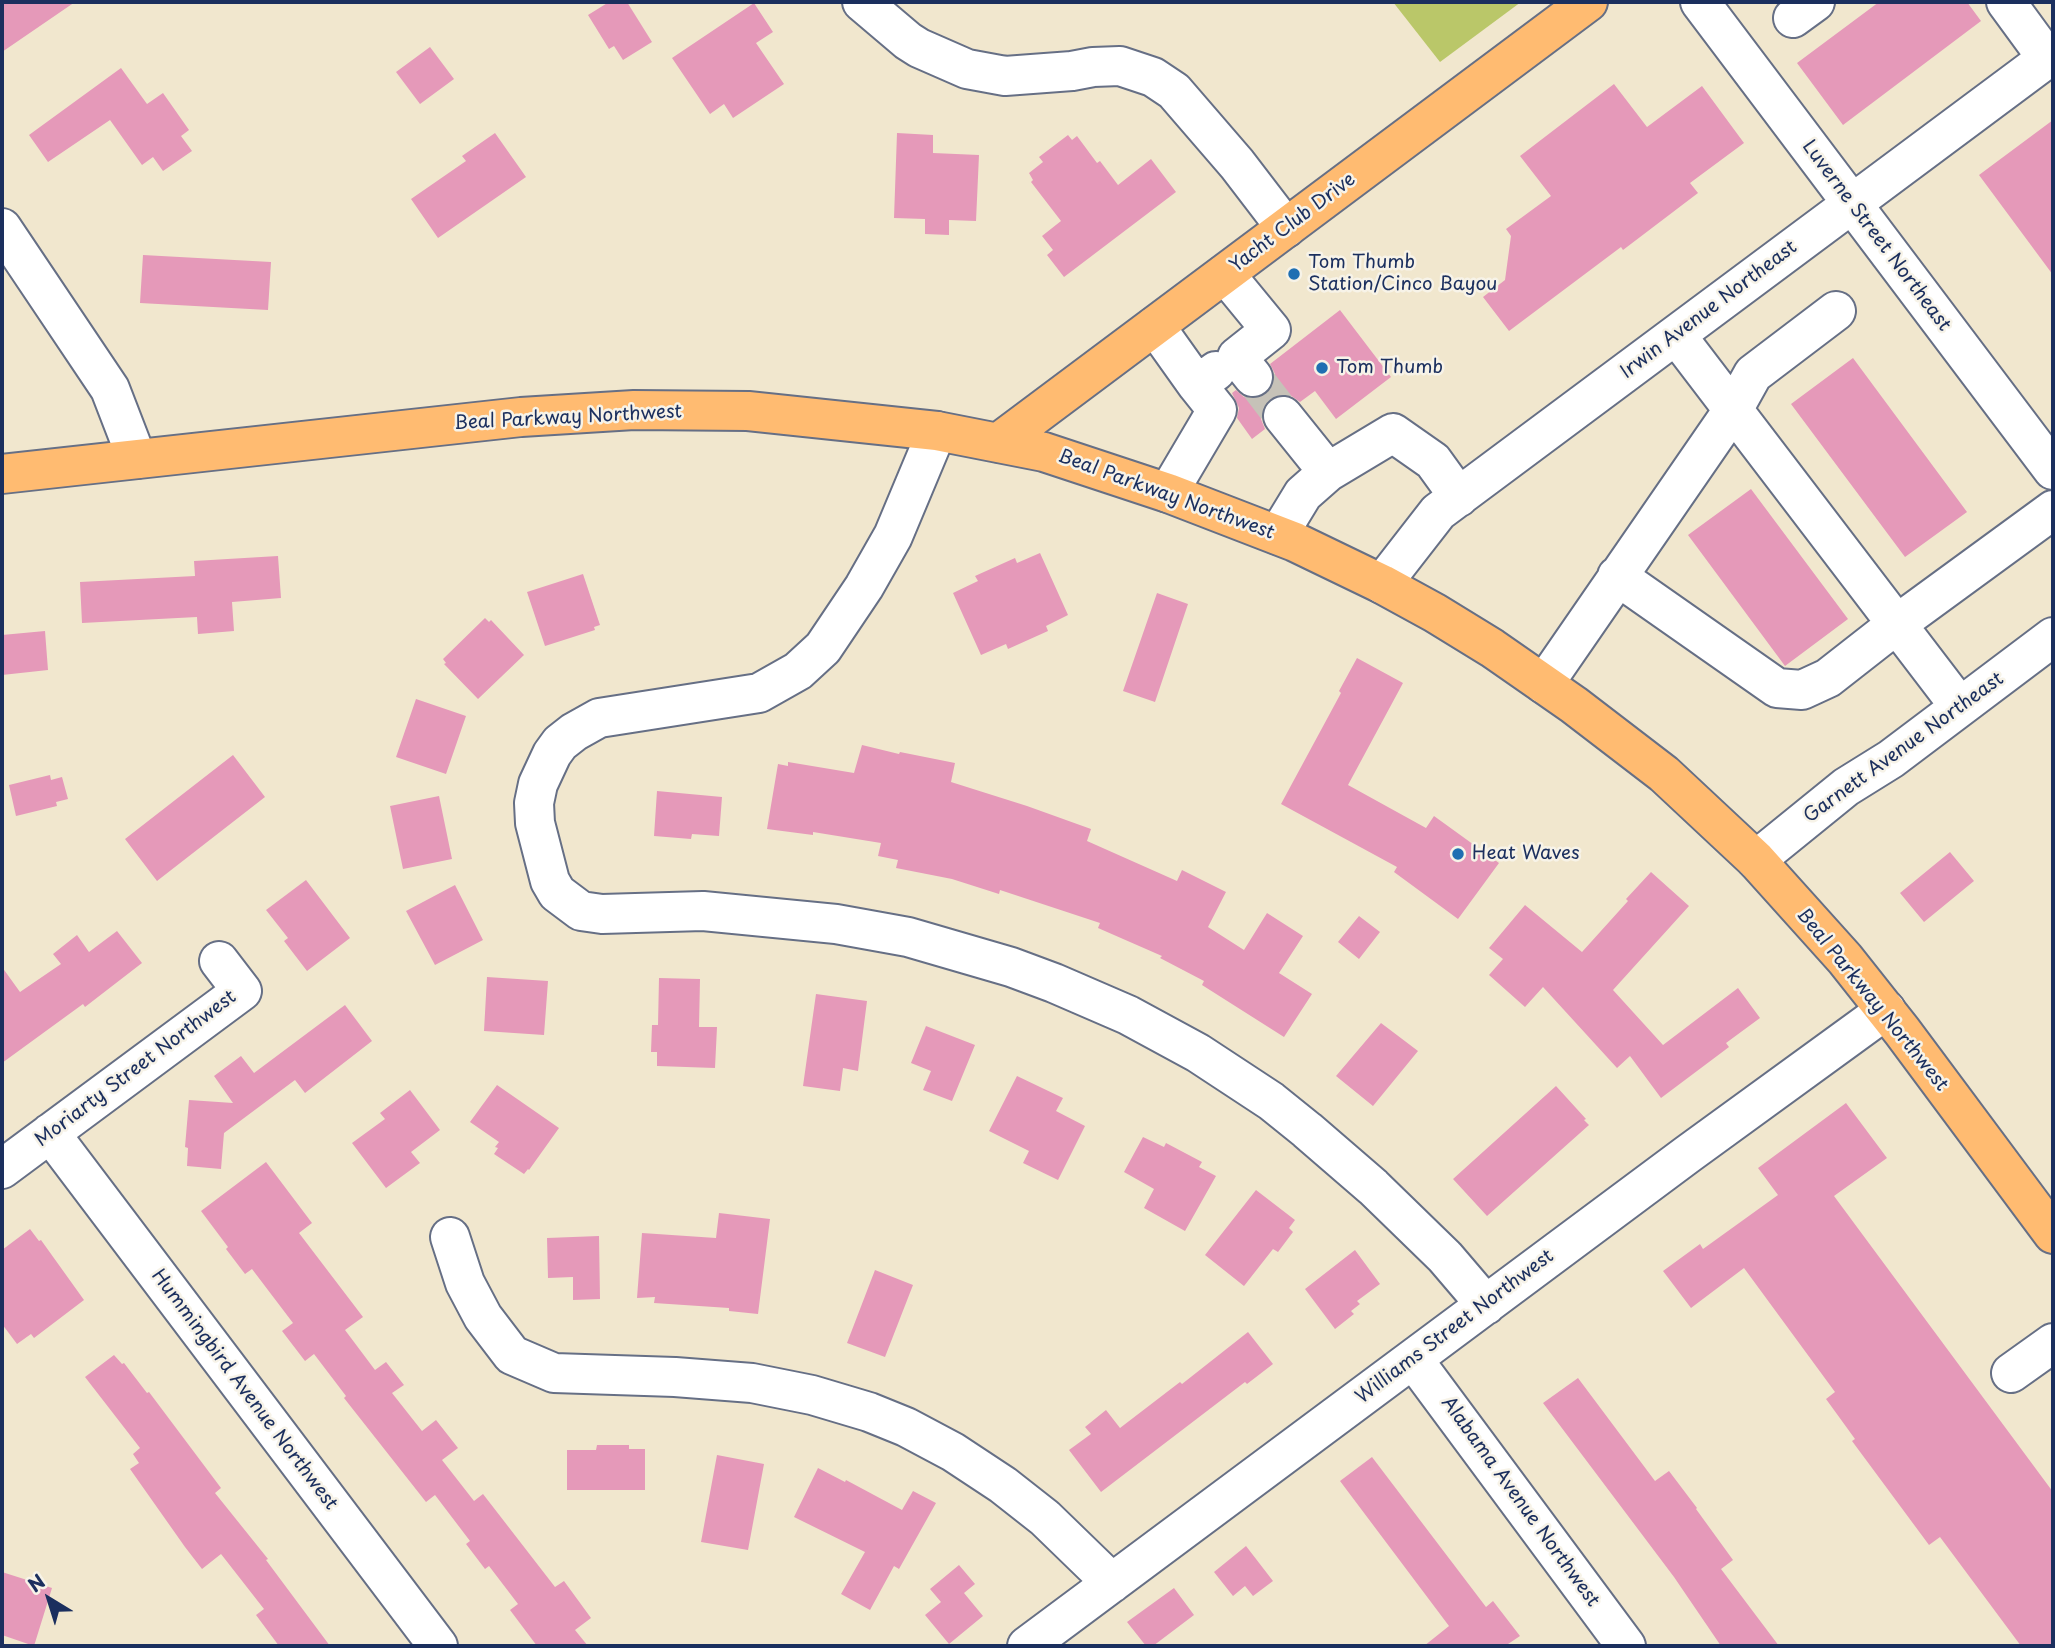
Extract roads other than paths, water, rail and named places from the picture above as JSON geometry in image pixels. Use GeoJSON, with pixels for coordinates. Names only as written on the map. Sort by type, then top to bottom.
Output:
{"type":"FeatureCollection","features":[{"type":"Feature","properties":{"kind":"main road","name":"Yacht Club Drive"},"geometry":{"type":"LineString","coordinates":[[998,443],[1588,2]]}},
{"type":"Feature","properties":{"kind":"main road","name":"Beal Parkway Northwest"},"geometry":{"type":"LineString","coordinates":[[2,474],[521,417],[634,410],[748,411],[937,431],[1044,452],[1168,493],[1278,535],[1382,584],[1480,641],[1544,684],[1664,774],[1756,860],[1844,959],[2051,1225]]}},
{"type":"Feature","properties":{"kind":"street"},"geometry":{"type":"LineString","coordinates":[[862,2],[908,41],[967,69],[1005,76],[1120,66],[1153,76],[1183,102],[1237,164],[1286,228]]}},
{"type":"Feature","properties":{"kind":"street","name":"Luverne Street Northeast"},"geometry":{"type":"LineString","coordinates":[[1700,2],[2053,470]]}},
{"type":"Feature","properties":{"kind":"street"},"geometry":{"type":"LineString","coordinates":[[2006,2],[2050,56]]}},
{"type":"Feature","properties":{"kind":"street","name":"Irwin Avenue Northeast"},"geometry":{"type":"LineString","coordinates":[[1382,584],[1438,512],[2050,56]]}},
{"type":"Feature","properties":{"kind":"street"},"geometry":{"type":"LineString","coordinates":[[2,228],[110,388],[137,459]]}},
{"type":"Feature","properties":{"kind":"street"},"geometry":{"type":"LineString","coordinates":[[1197,385],[1245,367],[1271,330],[1225,274]]}},
{"type":"Feature","properties":{"kind":"street"},"geometry":{"type":"LineString","coordinates":[[1544,684],[1733,410],[1753,374],[1836,311]]}},
{"type":"Feature","properties":{"kind":"street"},"geometry":{"type":"LineString","coordinates":[[1155,326],[1217,410],[1168,493]]}},
{"type":"Feature","properties":{"kind":"street"},"geometry":{"type":"LineString","coordinates":[[1675,335],[1960,707]]}},
{"type":"Feature","properties":{"kind":"street"},"geometry":{"type":"LineString","coordinates":[[1283,416],[1328,472]]}},
{"type":"Feature","properties":{"kind":"street"},"geometry":{"type":"LineString","coordinates":[[937,431],[893,536],[864,587],[823,648],[798,671],[759,693],[599,718],[561,743],[552,754],[538,784],[534,803],[535,823],[550,881],[557,892],[581,911],[602,914],[703,911],[836,924],[908,937],[1011,967],[1128,1015],[1198,1054],[1270,1101],[1307,1130],[1373,1187],[1445,1257],[1486,1304]]}},
{"type":"Feature","properties":{"kind":"street"},"geometry":{"type":"LineString","coordinates":[[1278,535],[1303,494],[1328,472],[1393,433],[1433,461],[1459,497]]}},
{"type":"Feature","properties":{"kind":"street"},"geometry":{"type":"LineString","coordinates":[[1617,576],[1777,688],[1802,690],[1828,678],[2053,510]]}},
{"type":"Feature","properties":{"kind":"street","name":"Garnett Avenue Northeast"},"geometry":{"type":"LineString","coordinates":[[1756,860],[1846,787],[1891,758],[2053,637]]}},
{"type":"Feature","properties":{"kind":"street","name":"Moriarty Street Northwest"},"geometry":{"type":"LineString","coordinates":[[2,1169],[242,991],[219,961]]}},
{"type":"Feature","properties":{"kind":"street","name":"Williams Street Northwest"},"geometry":{"type":"LineString","coordinates":[[1036,1643],[1112,1583],[1486,1304],[1885,1010]]}},
{"type":"Feature","properties":{"kind":"street","name":"Hummingbird Avenue Northwest"},"geometry":{"type":"LineString","coordinates":[[50,1133],[438,1646]]}},
{"type":"Feature","properties":{"kind":"street"},"geometry":{"type":"LineString","coordinates":[[450,1237],[465,1283],[482,1317],[512,1355],[554,1373],[675,1377],[752,1383],[812,1395],[869,1412],[906,1427],[953,1452],[1003,1485],[1045,1518],[1112,1583]]}},
{"type":"Feature","properties":{"kind":"street"},"geometry":{"type":"LineString","coordinates":[[2011,1373],[2053,1343]]}},
{"type":"Feature","properties":{"kind":"street","name":"Alabama Avenue Northwest"},"geometry":{"type":"LineString","coordinates":[[1413,1359],[1626,1646]]}},
{"type":"Feature","properties":{"kind":"tunnel"},"geometry":{"type":"LineString","coordinates":[[1253,377],[1283,416]]}},
{"type":"Feature","properties":{"kind":"place","name":"Tom Thumb Station/Cinco Bayou"},"geometry":{"type":"Point","coordinates":[1294,274]}},
{"type":"Feature","properties":{"kind":"place","name":"Tom Thumb"},"geometry":{"type":"Point","coordinates":[1322,368]}},
{"type":"Feature","properties":{"kind":"place","name":"Heat Waves"},"geometry":{"type":"Point","coordinates":[1458,854]}}]}
